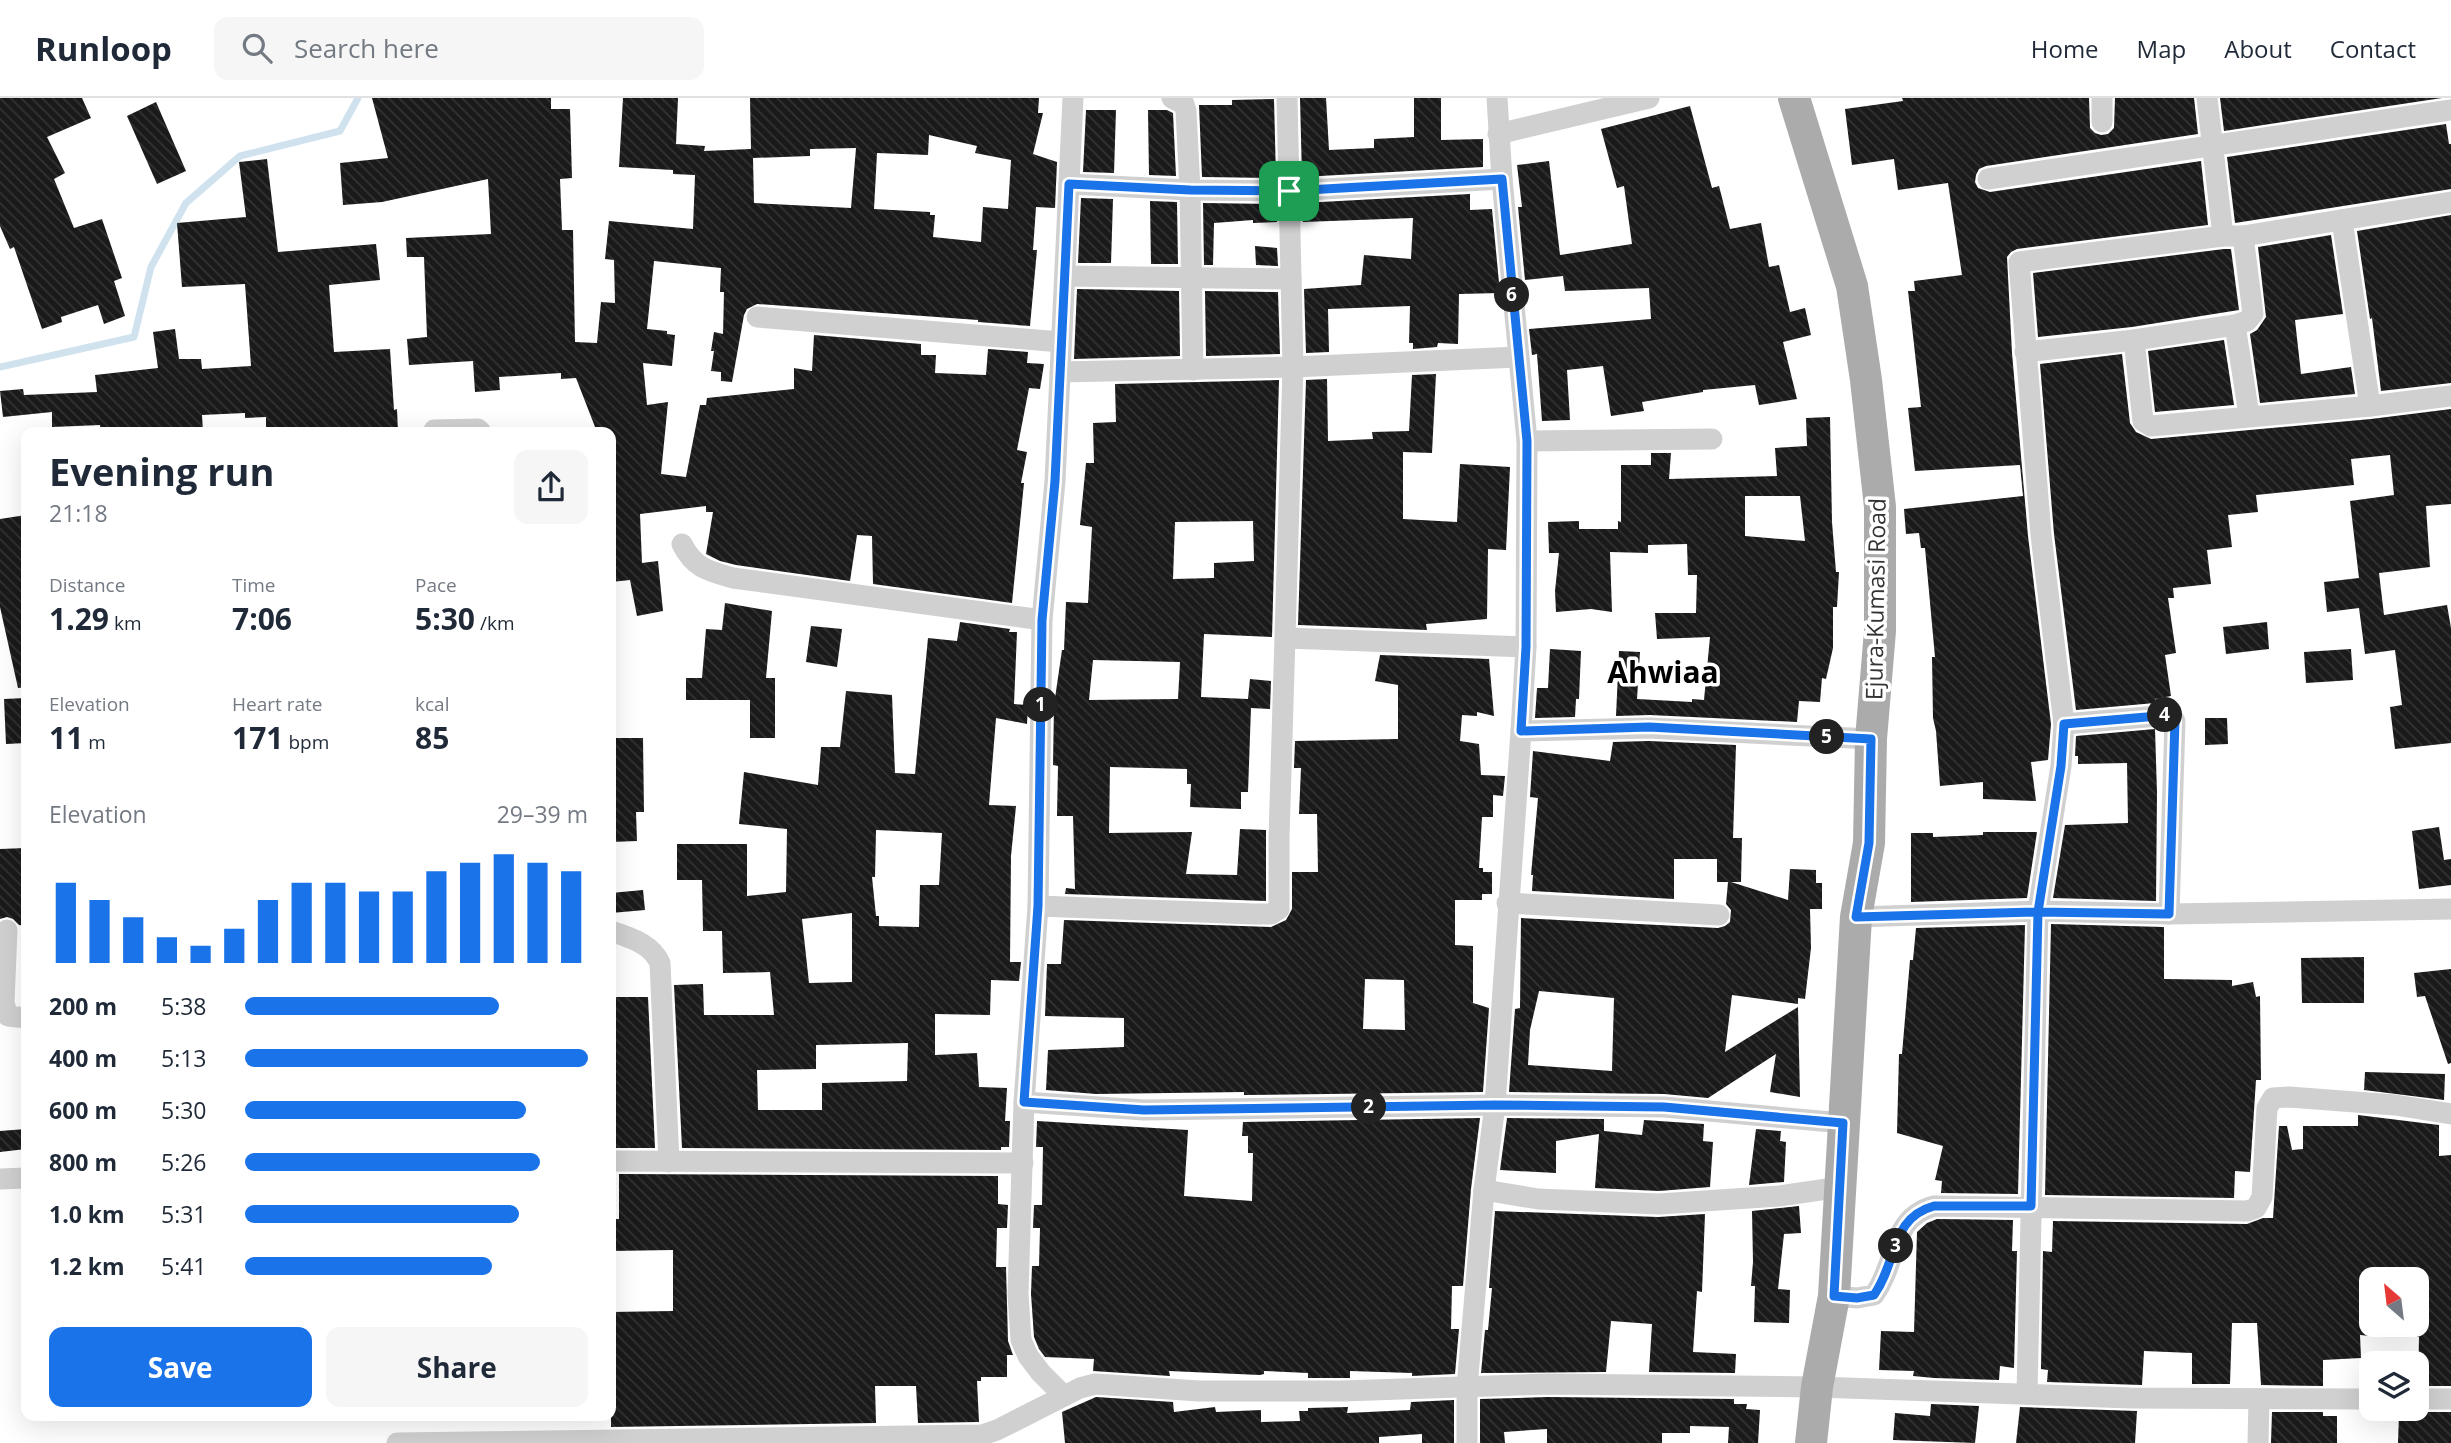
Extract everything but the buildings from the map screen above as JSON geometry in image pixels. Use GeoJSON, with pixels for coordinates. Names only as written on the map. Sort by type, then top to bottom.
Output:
{"type":"FeatureCollection","features":[{"type":"Feature","properties":{"kind":"main road","name":"Ejura-Kumasi Road"},"geometry":{"type":"LineString","coordinates":[[1794,98],[1852,286],[1880,507],[1880,631],[1871,739],[1869,843],[1856,917],[1834,1296],[1817,1387],[1811,1443]]}},
{"type":"Feature","properties":{"kind":"street"},"geometry":{"type":"LineString","coordinates":[[1064,1396],[1028,1356],[1021,1339],[1018,1294],[1024,1102],[1038,906],[1042,620],[1055,481],[1073,98]]}},
{"type":"Feature","properties":{"kind":"street"},"geometry":{"type":"LineString","coordinates":[[1172,98],[1184,104],[1186,111],[1193,370]]}},
{"type":"Feature","properties":{"kind":"street"},"geometry":{"type":"LineString","coordinates":[[1038,906],[1276,913],[1279,909],[1293,367],[1287,98]]}},
{"type":"Feature","properties":{"kind":"street"},"geometry":{"type":"LineString","coordinates":[[1467,1443],[1467,1387],[1484,1190],[1495,1105],[1526,647],[1527,441],[1498,134],[1497,98]]}},
{"type":"Feature","properties":{"kind":"street"},"geometry":{"type":"LineString","coordinates":[[1498,134],[1649,98]]}},
{"type":"Feature","properties":{"kind":"street"},"geometry":{"type":"LineString","coordinates":[[2102,98],[2102,122]]}},
{"type":"Feature","properties":{"kind":"street"},"geometry":{"type":"LineString","coordinates":[[2025,352],[2235,325],[2247,321],[2253,314],[2213,145],[2207,98]]}},
{"type":"Feature","properties":{"kind":"street"},"geometry":{"type":"LineString","coordinates":[[1988,179],[2451,110]]}},
{"type":"Feature","properties":{"kind":"street"},"geometry":{"type":"LineString","coordinates":[[1069,184],[1190,190],[1289,191],[1502,179]]}},
{"type":"Feature","properties":{"kind":"street"},"geometry":{"type":"LineString","coordinates":[[2027,1394],[2038,912],[2061,766],[2064,724],[2041,535],[2019,262],[2234,236],[2451,202]]}},
{"type":"Feature","properties":{"kind":"street"},"geometry":{"type":"LineString","coordinates":[[2342,220],[2370,406]]}},
{"type":"Feature","properties":{"kind":"street"},"geometry":{"type":"LineString","coordinates":[[1065,276],[1291,279]]}},
{"type":"Feature","properties":{"kind":"street"},"geometry":{"type":"LineString","coordinates":[[757,317],[1061,342]]}},
{"type":"Feature","properties":{"kind":"street"},"geometry":{"type":"LineString","coordinates":[[2235,325],[2249,415]]}},
{"type":"Feature","properties":{"kind":"street"},"geometry":{"type":"LineString","coordinates":[[2134,340],[2143,421],[2151,426],[2451,396]]}},
{"type":"Feature","properties":{"kind":"street"},"geometry":{"type":"LineString","coordinates":[[1060,372],[1293,367],[1518,357]]}},
{"type":"Feature","properties":{"kind":"street"},"geometry":{"type":"LineString","coordinates":[[1527,441],[1712,439]]}},
{"type":"Feature","properties":{"kind":"street"},"geometry":{"type":"LineString","coordinates":[[682,544],[690,558],[708,571],[733,578],[1042,620]]}},
{"type":"Feature","properties":{"kind":"street"},"geometry":{"type":"LineString","coordinates":[[1287,639],[1526,647]]}},
{"type":"Feature","properties":{"kind":"street"},"geometry":{"type":"LineString","coordinates":[[2064,724],[2170,715],[2175,720],[2169,914]]}},
{"type":"Feature","properties":{"kind":"street"},"geometry":{"type":"LineString","coordinates":[[1521,731],[1649,727],[1871,739]]}},
{"type":"Feature","properties":{"kind":"street"},"geometry":{"type":"LineString","coordinates":[[1507,903],[1719,915]]}},
{"type":"Feature","properties":{"kind":"street"},"geometry":{"type":"LineString","coordinates":[[1856,917],[2038,912],[2169,914],[2451,909]]}},
{"type":"Feature","properties":{"kind":"street"},"geometry":{"type":"LineString","coordinates":[[11,930],[4,1003],[8,1016],[21,1017]]}},
{"type":"Feature","properties":{"kind":"street"},"geometry":{"type":"LineString","coordinates":[[616,933],[643,943],[655,953],[660,963],[669,1162]]}},
{"type":"Feature","properties":{"kind":"street"},"geometry":{"type":"LineString","coordinates":[[1834,1296],[1857,1298],[1874,1295],[1884,1281],[1904,1224],[1919,1210],[1934,1206],[2246,1211],[2256,1208],[2262,1197],[2267,1108],[2273,1098],[2395,1105],[2451,1114]]}},
{"type":"Feature","properties":{"kind":"street"},"geometry":{"type":"LineString","coordinates":[[1024,1102],[1144,1110],[1495,1105],[1664,1107],[1843,1123]]}},
{"type":"Feature","properties":{"kind":"street"},"geometry":{"type":"LineString","coordinates":[[616,1161],[1023,1163]]}},
{"type":"Feature","properties":{"kind":"street"},"geometry":{"type":"LineString","coordinates":[[0,1179],[21,1178]]}},
{"type":"Feature","properties":{"kind":"street"},"geometry":{"type":"LineString","coordinates":[[1484,1190],[1538,1199],[1659,1204],[1779,1196],[1841,1187]]}},
{"type":"Feature","properties":{"kind":"street"},"geometry":{"type":"LineString","coordinates":[[397,1443],[789,1441],[982,1435],[1094,1384],[1199,1391],[1343,1391],[1548,1384],[1817,1387],[2131,1398],[2359,1399]]}},
{"type":"Feature","properties":{"kind":"street"},"geometry":{"type":"LineString","coordinates":[[2258,1443],[2259,1399]]}},
{"type":"Feature","properties":{"kind":"street"},"geometry":{"type":"LineString","coordinates":[[2429,1399],[2451,1399]]}},
{"type":"Feature","properties":{"kind":"waterway"},"geometry":{"type":"LineString","coordinates":[[0,367],[134,337],[151,267],[186,203],[240,156],[340,131],[358,98]]}},
{"type":"Feature","properties":{"kind":"district","name":"Ahwiaa"},"geometry":{"type":"Point","coordinates":[1663,673]}},
{"type":"Feature","properties":{"kind":"route"},"geometry":{"type":"LineString","coordinates":[[1289,191],[1190,190],[1069,184],[1055,481],[1042,620],[1038,906],[1024,1102],[1144,1110],[1495,1105],[1664,1107],[1843,1123],[1834,1296],[1857,1298],[1874,1295],[1884,1281],[1904,1224],[1919,1210],[1934,1206],[2031,1206],[2038,912],[2061,766],[2064,724],[2170,715],[2175,720],[2169,914],[2038,912],[1856,917],[1869,843],[1871,739],[1649,727],[1521,731],[1526,647],[1527,441],[1502,179],[1289,191]]}}]}
